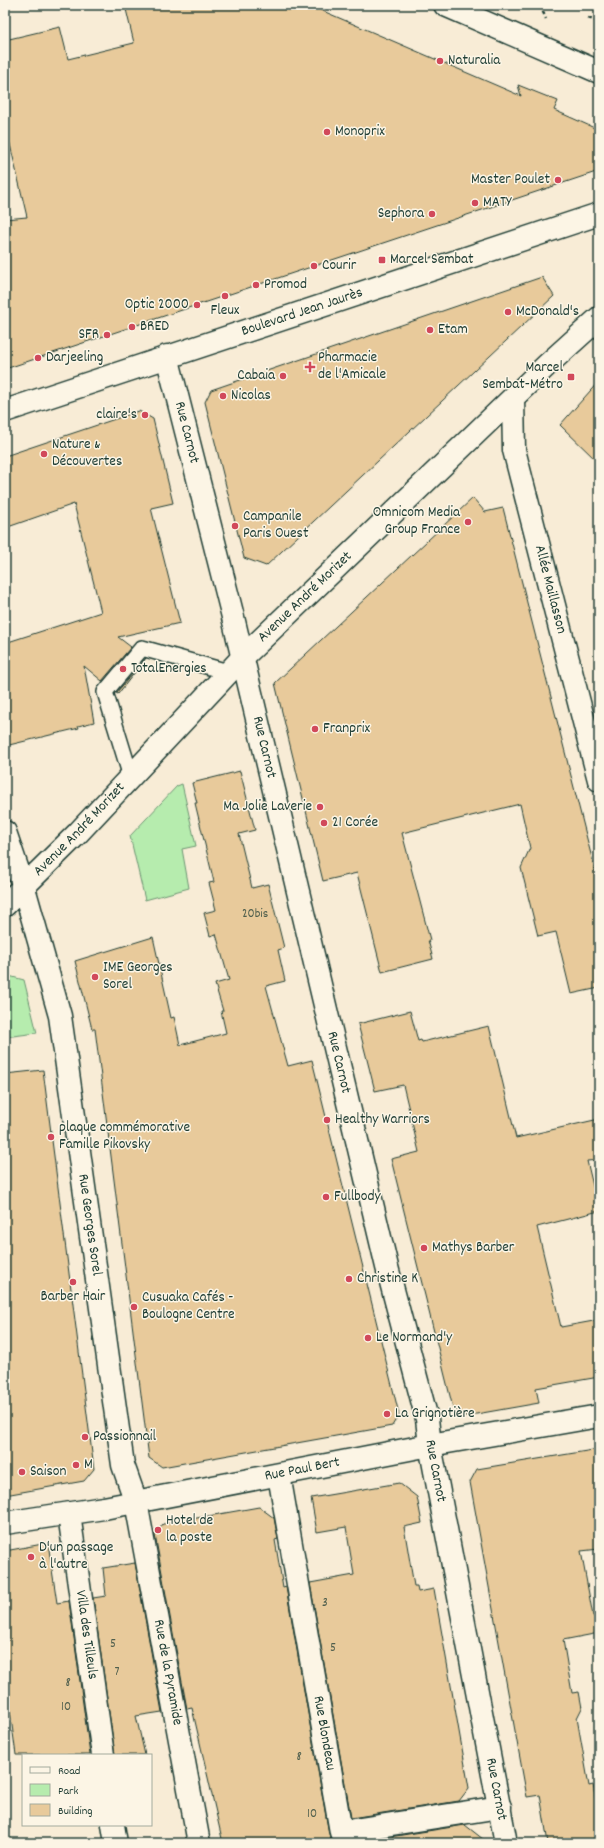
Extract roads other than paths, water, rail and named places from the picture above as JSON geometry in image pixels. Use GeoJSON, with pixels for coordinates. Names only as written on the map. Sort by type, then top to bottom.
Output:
{"type":"FeatureCollection","features":[{"type":"Feature","properties":{"kind":"street"},"geometry":{"type":"LineString","coordinates":[[445,5],[599,72]]}},
{"type":"Feature","properties":{"kind":"street","name":"Boulevard Jean Jaurès"},"geometry":{"type":"LineString","coordinates":[[5,411],[167,356],[599,214]]}},
{"type":"Feature","properties":{"kind":"street","name":"Avenue André Morizet"},"geometry":{"type":"LineString","coordinates":[[5,905],[24,888],[131,777],[235,665],[513,398],[599,318]]}},
{"type":"Feature","properties":{"kind":"street","name":"Rue Carnot"},"geometry":{"type":"LineString","coordinates":[[167,356],[232,613],[235,665],[387,1267],[427,1419],[430,1445],[506,1843]]}},
{"type":"Feature","properties":{"kind":"street","name":"Allée Maillasson"},"geometry":{"type":"LineString","coordinates":[[513,398],[514,450],[599,780]]}},
{"type":"Feature","properties":{"kind":"street","name":"Rue Georges Sorel"},"geometry":{"type":"LineString","coordinates":[[5,832],[24,888],[60,1016],[123,1465],[136,1502]]}},
{"type":"Feature","properties":{"kind":"street","name":"Avenue André Morizet"},"geometry":{"type":"LineString","coordinates":[[5,914],[24,888]]}},
{"type":"Feature","properties":{"kind":"street","name":"Rue Paul Bert"},"geometry":{"type":"LineString","coordinates":[[5,1524],[136,1502],[430,1445],[599,1416]]}},
{"type":"Feature","properties":{"kind":"street","name":"Rue Blondeau"},"geometry":{"type":"LineString","coordinates":[[279,1475],[341,1832],[500,1807]]}},
{"type":"Feature","properties":{"kind":"street","name":"Rue de la Pyramide"},"geometry":{"type":"LineString","coordinates":[[136,1502],[199,1843]]}},
{"type":"Feature","properties":{"kind":"street","name":"Villa des Tilleuls"},"geometry":{"type":"LineString","coordinates":[[69,1514],[103,1754]]}},
{"type":"Feature","properties":{"kind":"street"},"geometry":{"type":"LineString","coordinates":[[113,1826],[116,1843]]}},
{"type":"Feature","properties":{"kind":"lane"},"geometry":{"type":"LineString","coordinates":[[131,777],[106,692],[142,648],[235,665]]}},
{"type":"Feature","properties":{"kind":"place","name":"Naturalia"},"geometry":{"type":"Point","coordinates":[440,61]}},
{"type":"Feature","properties":{"kind":"place","name":"Monoprix"},"geometry":{"type":"Point","coordinates":[327,132]}},
{"type":"Feature","properties":{"kind":"place","name":"Master Poulet"},"geometry":{"type":"Point","coordinates":[558,180]}},
{"type":"Feature","properties":{"kind":"place","name":"MATY"},"geometry":{"type":"Point","coordinates":[475,203]}},
{"type":"Feature","properties":{"kind":"place","name":"Sephora"},"geometry":{"type":"Point","coordinates":[432,214]}},
{"type":"Feature","properties":{"kind":"place","name":"Marcel Sembat"},"geometry":{"type":"Point","coordinates":[382,260]}},
{"type":"Feature","properties":{"kind":"place","name":"Courir"},"geometry":{"type":"Point","coordinates":[314,266]}},
{"type":"Feature","properties":{"kind":"place","name":"Promod"},"geometry":{"type":"Point","coordinates":[256,285]}},
{"type":"Feature","properties":{"kind":"place","name":"Fleux"},"geometry":{"type":"Point","coordinates":[225,296]}},
{"type":"Feature","properties":{"kind":"place","name":"Optic 2000"},"geometry":{"type":"Point","coordinates":[197,305]}},
{"type":"Feature","properties":{"kind":"place","name":"McDonald's"},"geometry":{"type":"Point","coordinates":[508,312]}},
{"type":"Feature","properties":{"kind":"place","name":"BRED"},"geometry":{"type":"Point","coordinates":[132,327]}},
{"type":"Feature","properties":{"kind":"place","name":"Etam"},"geometry":{"type":"Point","coordinates":[430,330]}},
{"type":"Feature","properties":{"kind":"place","name":"SFR"},"geometry":{"type":"Point","coordinates":[107,335]}},
{"type":"Feature","properties":{"kind":"place","name":"Darjeeling"},"geometry":{"type":"Point","coordinates":[38,358]}},
{"type":"Feature","properties":{"kind":"place","name":"Pharmacie de l'Amicale"},"geometry":{"type":"Point","coordinates":[310,367]}},
{"type":"Feature","properties":{"kind":"place","name":"Cabaia"},"geometry":{"type":"Point","coordinates":[283,376]}},
{"type":"Feature","properties":{"kind":"place","name":"Marcel Sembat-Métro"},"geometry":{"type":"Point","coordinates":[571,377]}},
{"type":"Feature","properties":{"kind":"place","name":"Nicolas"},"geometry":{"type":"Point","coordinates":[223,396]}},
{"type":"Feature","properties":{"kind":"place","name":"claire's"},"geometry":{"type":"Point","coordinates":[145,415]}},
{"type":"Feature","properties":{"kind":"place","name":"Nature & Découvertes"},"geometry":{"type":"Point","coordinates":[44,454]}},
{"type":"Feature","properties":{"kind":"place","name":"Omnicom Media Group France"},"geometry":{"type":"Point","coordinates":[468,522]}},
{"type":"Feature","properties":{"kind":"place","name":"Campanile Paris Ouest"},"geometry":{"type":"Point","coordinates":[235,526]}},
{"type":"Feature","properties":{"kind":"place","name":"TotalEnergies"},"geometry":{"type":"Point","coordinates":[123,669]}},
{"type":"Feature","properties":{"kind":"place","name":"Franprix"},"geometry":{"type":"Point","coordinates":[315,729]}},
{"type":"Feature","properties":{"kind":"place","name":"Ma Jolie Laverie"},"geometry":{"type":"Point","coordinates":[320,807]}},
{"type":"Feature","properties":{"kind":"place","name":"21 Corée"},"geometry":{"type":"Point","coordinates":[324,823]}},
{"type":"Feature","properties":{"kind":"place","name":"IME Georges Sorel"},"geometry":{"type":"Point","coordinates":[95,977]}},
{"type":"Feature","properties":{"kind":"place","name":"Healthy Warriors"},"geometry":{"type":"Point","coordinates":[327,1120]}},
{"type":"Feature","properties":{"kind":"place","name":"plaque commémorative Famille Pikovsky"},"geometry":{"type":"Point","coordinates":[51,1137]}},
{"type":"Feature","properties":{"kind":"place","name":"Fullbody"},"geometry":{"type":"Point","coordinates":[326,1197]}},
{"type":"Feature","properties":{"kind":"place","name":"Mathys Barber"},"geometry":{"type":"Point","coordinates":[424,1248]}},
{"type":"Feature","properties":{"kind":"place","name":"Christine K"},"geometry":{"type":"Point","coordinates":[349,1279]}},
{"type":"Feature","properties":{"kind":"place","name":"Barber Hair"},"geometry":{"type":"Point","coordinates":[73,1282]}},
{"type":"Feature","properties":{"kind":"place","name":"Cusuaka Cafés - Boulogne Centre"},"geometry":{"type":"Point","coordinates":[134,1307]}},
{"type":"Feature","properties":{"kind":"place","name":"Le Normand'y"},"geometry":{"type":"Point","coordinates":[368,1338]}},
{"type":"Feature","properties":{"kind":"place","name":"La Grignotière"},"geometry":{"type":"Point","coordinates":[387,1414]}},
{"type":"Feature","properties":{"kind":"place","name":"Passionnail"},"geometry":{"type":"Point","coordinates":[85,1437]}},
{"type":"Feature","properties":{"kind":"place","name":"M"},"geometry":{"type":"Point","coordinates":[76,1465]}},
{"type":"Feature","properties":{"kind":"place","name":"Saison"},"geometry":{"type":"Point","coordinates":[22,1472]}},
{"type":"Feature","properties":{"kind":"place","name":"Hotel de la poste"},"geometry":{"type":"Point","coordinates":[158,1530]}},
{"type":"Feature","properties":{"kind":"place","name":"D'un passage à l'autre"},"geometry":{"type":"Point","coordinates":[31,1557]}}]}
